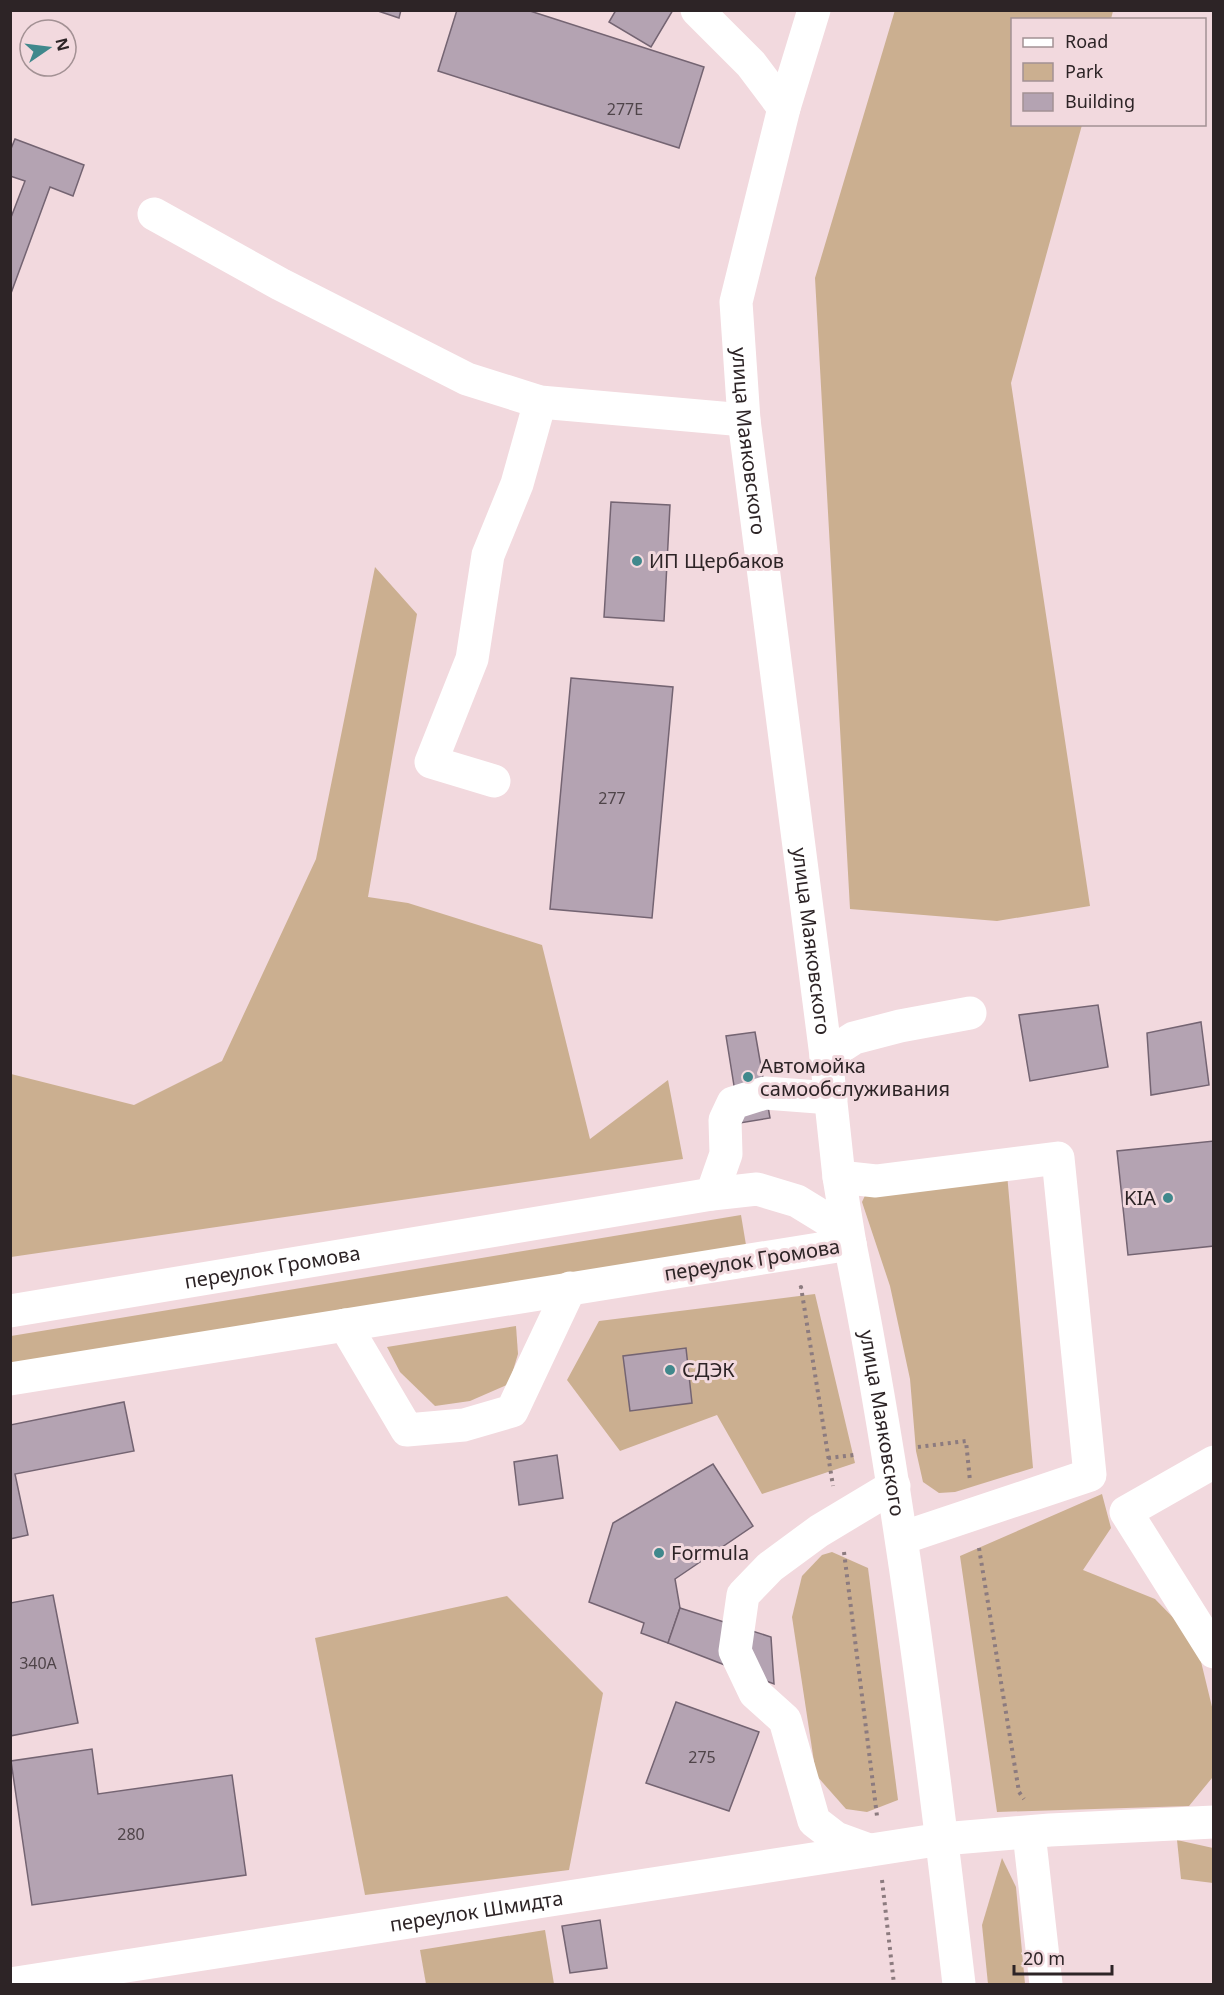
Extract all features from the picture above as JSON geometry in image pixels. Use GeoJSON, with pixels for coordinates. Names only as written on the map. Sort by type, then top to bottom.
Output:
{"type":"FeatureCollection","features":[{"type":"Feature","properties":{"kind":"main road","name":"улица Маяковского"},"geometry":{"type":"LineString","coordinates":[[814,10],[784,108],[736,302],[744,420],[826,1056],[839,1177],[902,1538],[959,1984]]}},
{"type":"Feature","properties":{"kind":"main road"},"geometry":{"type":"LineString","coordinates":[[698,11],[751,64],[784,108]]}},
{"type":"Feature","properties":{"kind":"main road"},"geometry":{"type":"LineString","coordinates":[[154,214],[280,284],[467,379],[540,402],[744,420]]}},
{"type":"Feature","properties":{"kind":"main road"},"geometry":{"type":"LineString","coordinates":[[494,781],[431,762],[472,659],[488,555],[517,484],[540,402]]}},
{"type":"Feature","properties":{"kind":"main road"},"geometry":{"type":"LineString","coordinates":[[826,1056],[854,1038],[900,1026],[970,1013]]}},
{"type":"Feature","properties":{"kind":"main road"},"geometry":{"type":"LineString","coordinates":[[712,1194],[726,1154],[725,1120],[733,1103],[765,1093],[831,1098]]}},
{"type":"Feature","properties":{"kind":"main road"},"geometry":{"type":"LineString","coordinates":[[839,1177],[876,1180],[1058,1158],[1090,1475],[902,1538]]}},
{"type":"Feature","properties":{"kind":"main road","name":"переулок Громова"},"geometry":{"type":"LineString","coordinates":[[10,1311],[712,1194],[757,1189],[797,1201],[828,1220],[850,1244]]}},
{"type":"Feature","properties":{"kind":"main road","name":"переулок Громова"},"geometry":{"type":"LineString","coordinates":[[10,1379],[850,1244]]}},
{"type":"Feature","properties":{"kind":"main road"},"geometry":{"type":"LineString","coordinates":[[345,1325],[407,1430],[464,1425],[512,1412],[570,1288]]}},
{"type":"Feature","properties":{"kind":"main road"},"geometry":{"type":"LineString","coordinates":[[1214,1462],[1126,1512],[1214,1652]]}},
{"type":"Feature","properties":{"kind":"main road"},"geometry":{"type":"LineString","coordinates":[[874,1850],[836,1838],[814,1821],[785,1720],[755,1693],[735,1651],[743,1595],[770,1567],[838,1520],[894,1486]]}},
{"type":"Feature","properties":{"kind":"main road","name":"переулок Шмидта"},"geometry":{"type":"LineString","coordinates":[[10,1984],[942,1839],[1214,1822]]}},
{"type":"Feature","properties":{"kind":"main road"},"geometry":{"type":"LineString","coordinates":[[1040,1832],[1046,1984]]}},
{"type":"Feature","properties":{"kind":"path"},"geometry":{"type":"LineString","coordinates":[[771,1256],[779,1292],[801,1287],[845,1557],[877,1808],[874,1850],[894,1984]]}},
{"type":"Feature","properties":{"kind":"path"},"geometry":{"type":"LineString","coordinates":[[828,1458],[966,1441],[973,1514],[1019,1792],[1040,1832]]}},
{"type":"Feature","properties":{"kind":"green space"},"geometry":{"type":"Polygon","coordinates":[[[895,10],[1113,11],[1111,18],[1011,18],[1011,126],[1082,126],[1011,383],[1090,906],[997,921],[850,909],[815,278],[895,10]]]}},
{"type":"Feature","properties":{"kind":"green space"},"geometry":{"type":"Polygon","coordinates":[[[375,567],[417,614],[368,897],[408,903],[542,945],[590,1139],[668,1080],[683,1159],[11,1257],[11,1074],[134,1105],[222,1061],[316,859],[375,567]]]}},
{"type":"Feature","properties":{"kind":"green space"},"geometry":{"type":"Polygon","coordinates":[[[1005,1151],[1033,1468],[955,1492],[939,1493],[923,1482],[916,1451],[910,1379],[890,1286],[862,1202],[875,1174],[1005,1151]]]}},
{"type":"Feature","properties":{"kind":"green space"},"geometry":{"type":"Polygon","coordinates":[[[741,1215],[746,1245],[11,1366],[11,1336],[741,1215]]]}},
{"type":"Feature","properties":{"kind":"green space"},"geometry":{"type":"Polygon","coordinates":[[[815,1294],[855,1463],[762,1494],[717,1415],[620,1451],[567,1380],[599,1321],[815,1294]]]}},
{"type":"Feature","properties":{"kind":"green space"},"geometry":{"type":"Polygon","coordinates":[[[516,1326],[518,1354],[509,1384],[470,1401],[435,1406],[400,1372],[387,1347],[516,1326]]]}},
{"type":"Feature","properties":{"kind":"green space"},"geometry":{"type":"Polygon","coordinates":[[[1102,1494],[1111,1528],[1083,1570],[1155,1599],[1196,1641],[1213,1711],[1212,1778],[1189,1806],[997,1812],[960,1556],[1102,1494]]]}},
{"type":"Feature","properties":{"kind":"green space"},"geometry":{"type":"Polygon","coordinates":[[[832,1552],[868,1568],[898,1800],[867,1812],[846,1809],[816,1775],[792,1617],[802,1576],[822,1555],[832,1552]]]}},
{"type":"Feature","properties":{"kind":"green space"},"geometry":{"type":"Polygon","coordinates":[[[507,1596],[603,1693],[569,1870],[365,1895],[315,1638],[507,1596]]]}},
{"type":"Feature","properties":{"kind":"green space"},"geometry":{"type":"Polygon","coordinates":[[[1177,1840],[1213,1848],[1213,1883],[1181,1879],[1177,1840]]]}},
{"type":"Feature","properties":{"kind":"green space"},"geometry":{"type":"Polygon","coordinates":[[[1002,1858],[1016,1887],[1025,1984],[988,1984],[982,1925],[1002,1858]]]}},
{"type":"Feature","properties":{"kind":"green space"},"geometry":{"type":"Polygon","coordinates":[[[545,1930],[554,1984],[426,1984],[420,1950],[545,1930]]]}},
{"type":"Feature","properties":{"kind":"building"},"geometry":{"type":"Polygon","coordinates":[[[375,10],[401,10],[399,18],[375,10]]]}},
{"type":"Feature","properties":{"kind":"building"},"geometry":{"type":"Polygon","coordinates":[[[457,10],[527,10],[704,67],[679,148],[438,71],[457,10]]]}},
{"type":"Feature","properties":{"kind":"building"},"geometry":{"type":"Polygon","coordinates":[[[616,10],[673,10],[651,47],[609,22],[616,10]]]}},
{"type":"Feature","properties":{"kind":"building"},"geometry":{"type":"Polygon","coordinates":[[[15,139],[84,165],[73,196],[50,187],[10,296],[10,220],[25,181],[10,176],[10,151],[15,139]]]}},
{"type":"Feature","properties":{"kind":"building","name":"ИП Щербаков"},"geometry":{"type":"Polygon","coordinates":[[[611,502],[670,505],[664,621],[604,617],[611,502]]]}},
{"type":"Feature","properties":{"kind":"building"},"geometry":{"type":"Polygon","coordinates":[[[571,678],[673,687],[652,918],[550,909],[571,678]]]}},
{"type":"Feature","properties":{"kind":"building"},"geometry":{"type":"Polygon","coordinates":[[[1098,1005],[1108,1067],[1030,1081],[1019,1015],[1098,1005]]]}},
{"type":"Feature","properties":{"kind":"building"},"geometry":{"type":"Polygon","coordinates":[[[1201,1022],[1209,1085],[1151,1095],[1147,1033],[1201,1022]]]}},
{"type":"Feature","properties":{"kind":"building","name":"Автомойка самообслуживания"},"geometry":{"type":"Polygon","coordinates":[[[755,1032],[770,1118],[740,1123],[726,1036],[755,1032]]]}},
{"type":"Feature","properties":{"kind":"building","name":"KIA"},"geometry":{"type":"Polygon","coordinates":[[[1214,1141],[1214,1246],[1128,1255],[1117,1151],[1214,1141]]]}},
{"type":"Feature","properties":{"kind":"building"},"geometry":{"type":"Polygon","coordinates":[[[686,1348],[692,1403],[630,1411],[623,1356],[686,1348]]]}},
{"type":"Feature","properties":{"kind":"building"},"geometry":{"type":"Polygon","coordinates":[[[124,1402],[134,1451],[15,1474],[28,1535],[10,1539],[10,1425],[124,1402]]]}},
{"type":"Feature","properties":{"kind":"building"},"geometry":{"type":"Polygon","coordinates":[[[557,1455],[563,1498],[519,1505],[514,1462],[557,1455]]]}},
{"type":"Feature","properties":{"kind":"building","name":"Formula"},"geometry":{"type":"Polygon","coordinates":[[[713,1464],[753,1526],[675,1579],[680,1608],[668,1643],[641,1633],[644,1623],[589,1602],[613,1523],[713,1464]]]}},
{"type":"Feature","properties":{"kind":"building"},"geometry":{"type":"Polygon","coordinates":[[[53,1595],[78,1723],[10,1736],[10,1603],[53,1595]]]}},
{"type":"Feature","properties":{"kind":"building"},"geometry":{"type":"Polygon","coordinates":[[[680,1608],[771,1637],[774,1684],[668,1643],[680,1608]]]}},
{"type":"Feature","properties":{"kind":"building"},"geometry":{"type":"Polygon","coordinates":[[[676,1702],[759,1732],[729,1811],[646,1783],[676,1702]]]}},
{"type":"Feature","properties":{"kind":"building"},"geometry":{"type":"Polygon","coordinates":[[[92,1749],[98,1794],[232,1775],[246,1875],[32,1905],[11,1761],[92,1749]]]}},
{"type":"Feature","properties":{"kind":"building"},"geometry":{"type":"Polygon","coordinates":[[[600,1920],[607,1968],[570,1973],[562,1926],[600,1920]]]}},
{"type":"Feature","properties":{"kind":"place","name":"ИП Щербаков"},"geometry":{"type":"Point","coordinates":[637,561]}},
{"type":"Feature","properties":{"kind":"place","name":"Автомойка самообслуживания"},"geometry":{"type":"Point","coordinates":[748,1077]}},
{"type":"Feature","properties":{"kind":"place","name":"KIA"},"geometry":{"type":"Point","coordinates":[1168,1198]}},
{"type":"Feature","properties":{"kind":"place","name":"СДЭК"},"geometry":{"type":"Point","coordinates":[670,1370]}},
{"type":"Feature","properties":{"kind":"place","name":"Formula"},"geometry":{"type":"Point","coordinates":[659,1553]}}]}
